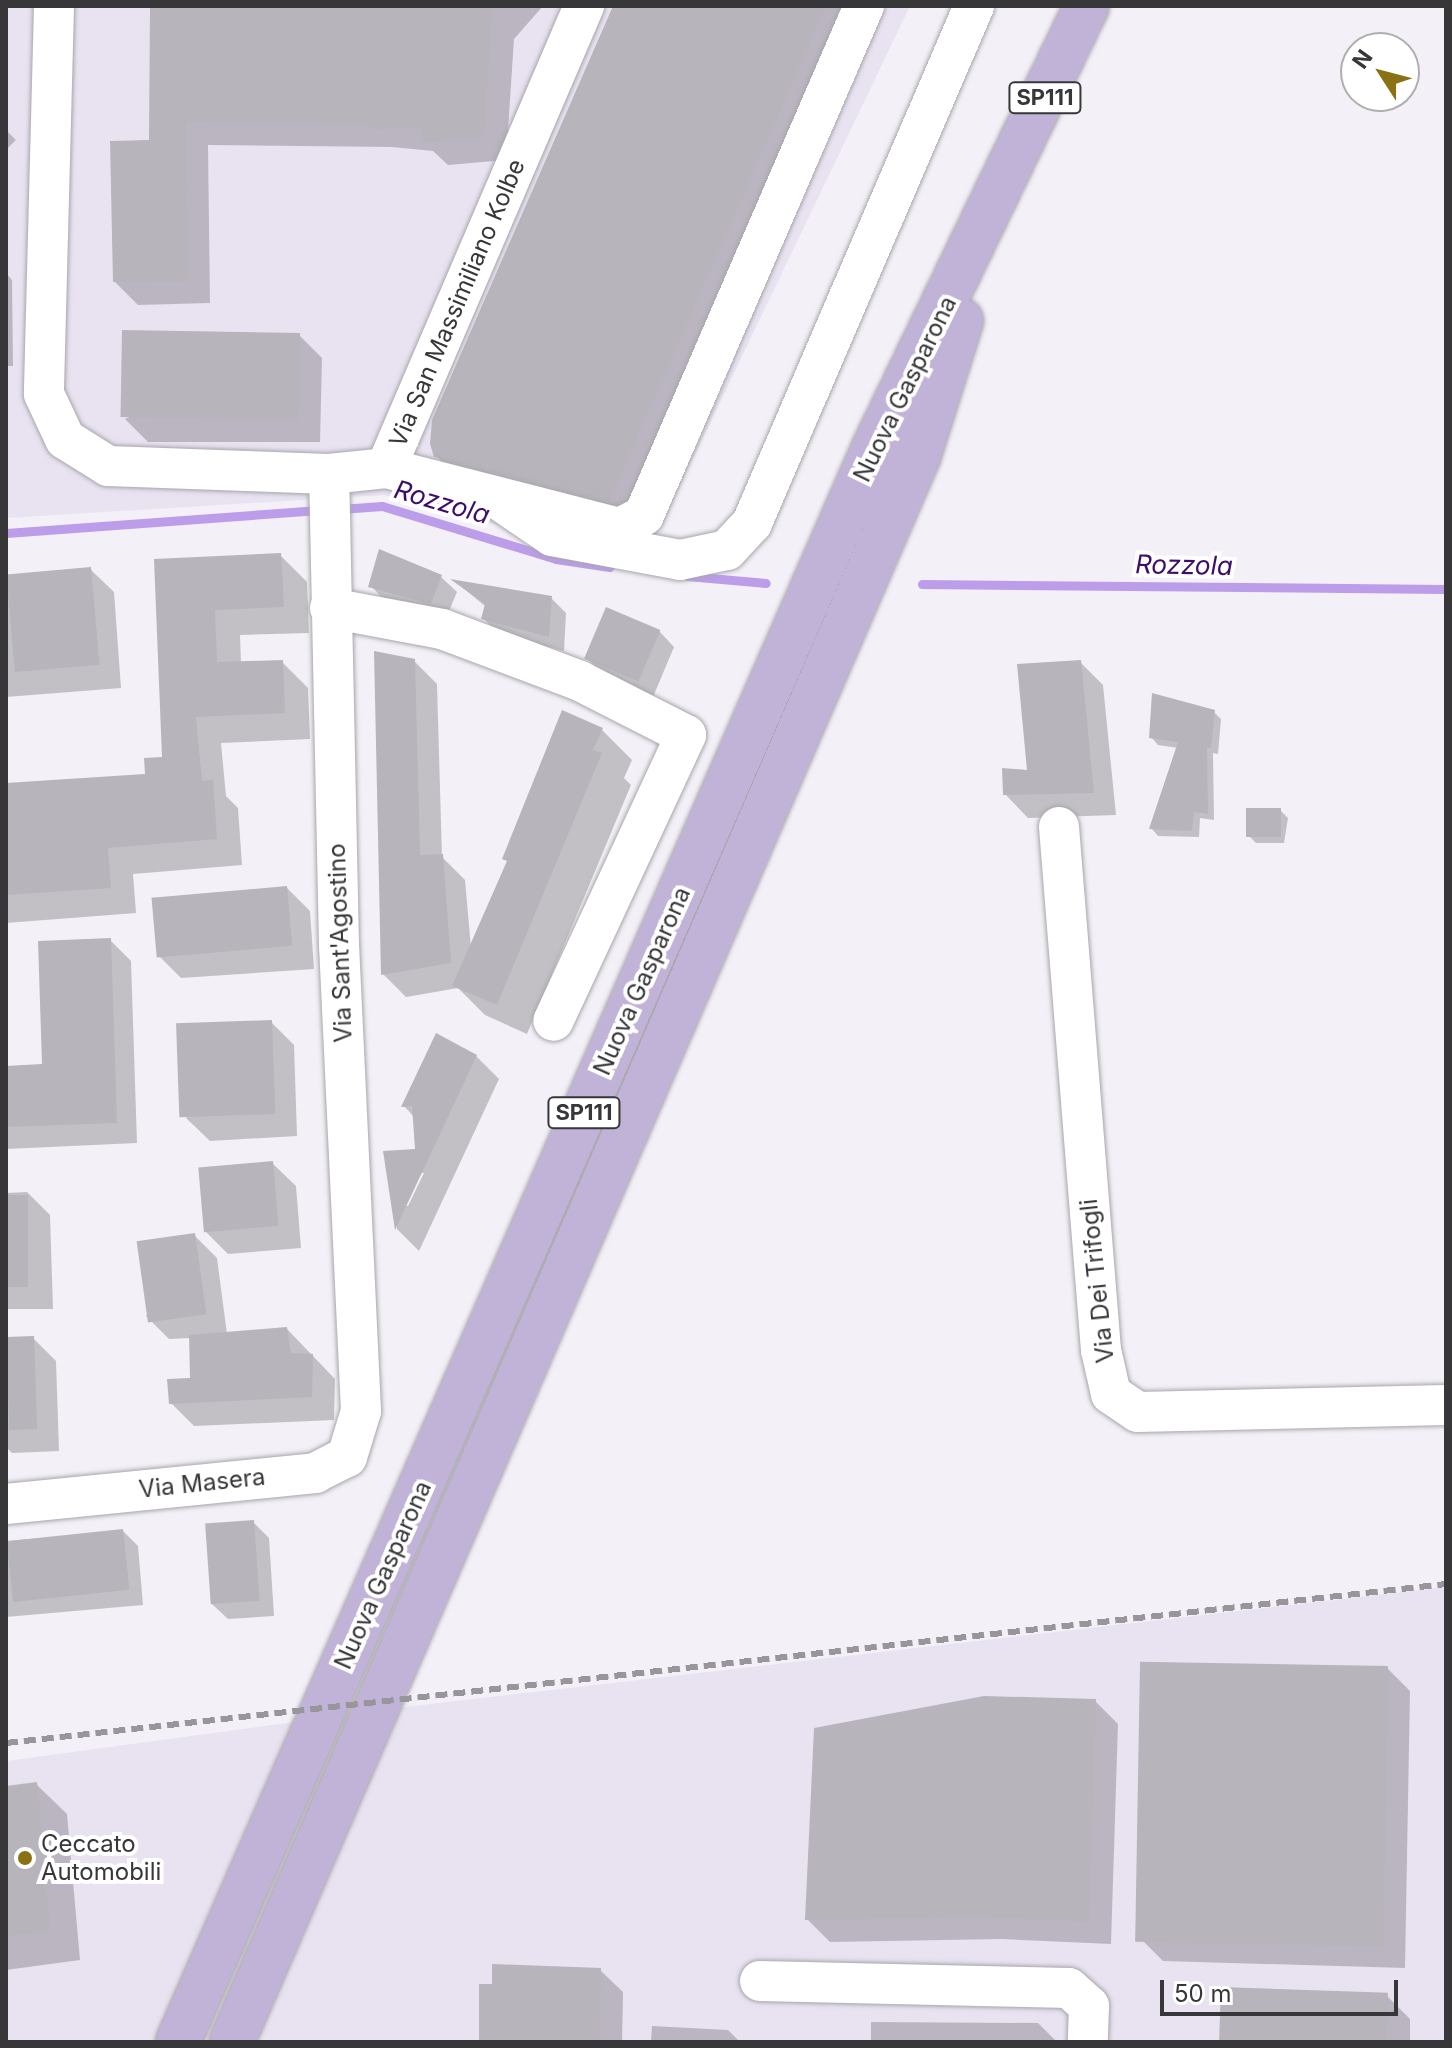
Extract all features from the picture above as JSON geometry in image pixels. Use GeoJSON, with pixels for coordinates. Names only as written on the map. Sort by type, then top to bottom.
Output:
{"type":"FeatureCollection","features":[{"type":"Feature","properties":{"kind":"main road","name":"Nuova Gasparona"},"geometry":{"type":"LineString","coordinates":[[178,2042],[875,446],[1002,189],[1087,6]]}},
{"type":"Feature","properties":{"kind":"main road","name":"Nuova Gasparona"},"geometry":{"type":"LineString","coordinates":[[232,2042],[918,457],[1002,189]]}},
{"type":"Feature","properties":{"kind":"street","name":"Via San Massimiliano Kolbe"},"geometry":{"type":"LineString","coordinates":[[54,6],[44,394],[65,439],[108,466],[330,500],[386,468],[584,6]]}},
{"type":"Feature","properties":{"kind":"street"},"geometry":{"type":"LineString","coordinates":[[386,468],[499,500],[620,528],[644,515],[864,6]]}},
{"type":"Feature","properties":{"kind":"street"},"geometry":{"type":"LineString","coordinates":[[499,500],[552,536],[680,560],[727,550],[752,523],[974,6]]}},
{"type":"Feature","properties":{"kind":"street","name":"Via Sant'Agostino"},"geometry":{"type":"LineString","coordinates":[[330,500],[339,946],[361,1411]]}},
{"type":"Feature","properties":{"kind":"street"},"geometry":{"type":"LineString","coordinates":[[330,608],[442,629],[580,681],[686,735],[553,1021]]}},
{"type":"Feature","properties":{"kind":"street","name":"Via Dei Trifogli"},"geometry":{"type":"LineString","coordinates":[[1059,827],[1101,1350],[1111,1394],[1138,1412],[1446,1405]]}},
{"type":"Feature","properties":{"kind":"street","name":"Via Masera"},"geometry":{"type":"LineString","coordinates":[[6,1504],[315,1473],[347,1457],[361,1411]]}},
{"type":"Feature","properties":{"kind":"street"},"geometry":{"type":"LineString","coordinates":[[760,1981],[1069,1988],[1089,2006],[1088,2042]]}},
{"type":"Feature","properties":{"kind":"shaded area"},"geometry":{"type":"Polygon","coordinates":[[[6,6],[910,6],[643,563],[384,495],[6,518],[6,6]]]}},
{"type":"Feature","properties":{"kind":"shaded area"},"geometry":{"type":"Polygon","coordinates":[[[1446,1587],[1446,2042],[6,2042],[6,1761],[413,1706],[1446,1587]]]}},
{"type":"Feature","properties":{"kind":"building"},"geometry":{"type":"Polygon","coordinates":[[[150,6],[492,6],[484,138],[423,142],[422,128],[186,122],[188,281],[113,282],[110,141],[149,140],[150,6]]]}},
{"type":"Feature","properties":{"kind":"building"},"geometry":{"type":"Polygon","coordinates":[[[613,6],[826,6],[609,502],[488,470],[488,458],[484,469],[434,457],[430,444],[432,420],[613,6]]]}},
{"type":"Feature","properties":{"kind":"building"},"geometry":{"type":"Polygon","coordinates":[[[122,330],[300,333],[298,420],[121,417],[122,330]]]}},
{"type":"Feature","properties":{"kind":"building"},"geometry":{"type":"Polygon","coordinates":[[[379,549],[442,575],[431,604],[368,587],[379,549]]]}},
{"type":"Feature","properties":{"kind":"building"},"geometry":{"type":"Polygon","coordinates":[[[281,553],[284,607],[215,610],[217,662],[283,660],[285,713],[196,717],[202,781],[213,780],[217,839],[108,848],[111,888],[6,895],[6,783],[145,774],[144,758],[162,757],[154,559],[281,553]]]}},
{"type":"Feature","properties":{"kind":"building"},"geometry":{"type":"Polygon","coordinates":[[[91,567],[100,665],[15,672],[6,574],[91,567]]]}},
{"type":"Feature","properties":{"kind":"building"},"geometry":{"type":"Polygon","coordinates":[[[450,579],[552,596],[549,637],[481,619],[485,604],[450,579]]]}},
{"type":"Feature","properties":{"kind":"building"},"geometry":{"type":"Polygon","coordinates":[[[606,607],[660,630],[638,682],[584,659],[606,607]]]}},
{"type":"Feature","properties":{"kind":"building"},"geometry":{"type":"Polygon","coordinates":[[[374,651],[415,659],[420,855],[443,854],[451,963],[381,975],[374,651]]]}},
{"type":"Feature","properties":{"kind":"building"},"geometry":{"type":"Polygon","coordinates":[[[1081,660],[1094,793],[1003,795],[1002,768],[1027,770],[1017,664],[1081,660]]]}},
{"type":"Feature","properties":{"kind":"building"},"geometry":{"type":"Polygon","coordinates":[[[1152,693],[1215,710],[1211,748],[1207,747],[1208,814],[1194,812],[1192,831],[1149,829],[1178,742],[1149,738],[1152,693]]]}},
{"type":"Feature","properties":{"kind":"building"},"geometry":{"type":"Polygon","coordinates":[[[562,710],[603,728],[593,750],[602,753],[497,1005],[452,986],[507,861],[502,859],[562,710]]]}},
{"type":"Feature","properties":{"kind":"building"},"geometry":{"type":"Polygon","coordinates":[[[1246,808],[1281,808],[1281,837],[1246,837],[1246,808]]]}},
{"type":"Feature","properties":{"kind":"building"},"geometry":{"type":"Polygon","coordinates":[[[287,886],[292,946],[157,958],[152,898],[287,886]]]}},
{"type":"Feature","properties":{"kind":"building"},"geometry":{"type":"Polygon","coordinates":[[[111,938],[117,1123],[6,1127],[6,1066],[42,1064],[38,941],[111,938]]]}},
{"type":"Feature","properties":{"kind":"building"},"geometry":{"type":"Polygon","coordinates":[[[272,1020],[275,1114],[179,1117],[176,1023],[272,1020]]]}},
{"type":"Feature","properties":{"kind":"building"},"geometry":{"type":"Polygon","coordinates":[[[436,1033],[477,1055],[395,1230],[383,1151],[415,1149],[412,1106],[401,1107],[436,1033]]]}},
{"type":"Feature","properties":{"kind":"building"},"geometry":{"type":"Polygon","coordinates":[[[273,1161],[279,1226],[204,1232],[198,1168],[273,1161]]]}},
{"type":"Feature","properties":{"kind":"building"},"geometry":{"type":"Polygon","coordinates":[[[6,1195],[28,1195],[28,1287],[6,1287],[6,1195]]]}},
{"type":"Feature","properties":{"kind":"building"},"geometry":{"type":"Polygon","coordinates":[[[195,1233],[206,1314],[148,1322],[137,1241],[195,1233]]]}},
{"type":"Feature","properties":{"kind":"building"},"geometry":{"type":"Polygon","coordinates":[[[287,1327],[291,1353],[313,1354],[312,1397],[169,1404],[167,1379],[190,1378],[189,1335],[287,1327]]]}},
{"type":"Feature","properties":{"kind":"building"},"geometry":{"type":"Polygon","coordinates":[[[34,1336],[37,1429],[9,1430],[6,1337],[34,1336]]]}},
{"type":"Feature","properties":{"kind":"building"},"geometry":{"type":"Polygon","coordinates":[[[254,1520],[260,1601],[211,1604],[205,1523],[254,1520]]]}},
{"type":"Feature","properties":{"kind":"building"},"geometry":{"type":"Polygon","coordinates":[[[123,1529],[129,1590],[13,1602],[7,1541],[123,1529]]]}},
{"type":"Feature","properties":{"kind":"building"},"geometry":{"type":"Polygon","coordinates":[[[1140,1662],[1388,1666],[1383,1946],[1135,1942],[1140,1662]]]}},
{"type":"Feature","properties":{"kind":"building"},"geometry":{"type":"Polygon","coordinates":[[[984,1696],[1096,1699],[1089,1922],[977,1916],[805,1920],[814,1728],[984,1696]]]}},
{"type":"Feature","properties":{"kind":"building","name":"Ceccato Automobili"},"geometry":{"type":"Polygon","coordinates":[[[37,1782],[50,1931],[6,1936],[6,1786],[37,1782]]]}},
{"type":"Feature","properties":{"kind":"building"},"geometry":{"type":"Polygon","coordinates":[[[492,1964],[601,1968],[599,2042],[479,2042],[479,1984],[492,1984],[492,1964]]]}},
{"type":"Feature","properties":{"kind":"building"},"geometry":{"type":"Polygon","coordinates":[[[1221,1987],[1388,1993],[1386,2042],[1219,2042],[1221,1987]]]}},
{"type":"Feature","properties":{"kind":"waterway","name":"Rozzola"},"geometry":{"type":"LineString","coordinates":[[340,509],[382,506],[556,559],[609,567]]}},
{"type":"Feature","properties":{"kind":"waterway","name":"Rozzola"},"geometry":{"type":"LineString","coordinates":[[6,533],[322,510]]}},
{"type":"Feature","properties":{"kind":"waterway","name":"Rozzola"},"geometry":{"type":"LineString","coordinates":[[687,576],[766,583]]}},
{"type":"Feature","properties":{"kind":"waterway","name":"Rozzola"},"geometry":{"type":"LineString","coordinates":[[922,584],[1446,589]]}},
{"type":"Feature","properties":{"kind":"railway"},"geometry":{"type":"LineString","coordinates":[[6,1743],[1446,1584]]}},
{"type":"Feature","properties":{"kind":"place","name":"Ceccato Automobili"},"geometry":{"type":"Point","coordinates":[25,1858]}}]}
